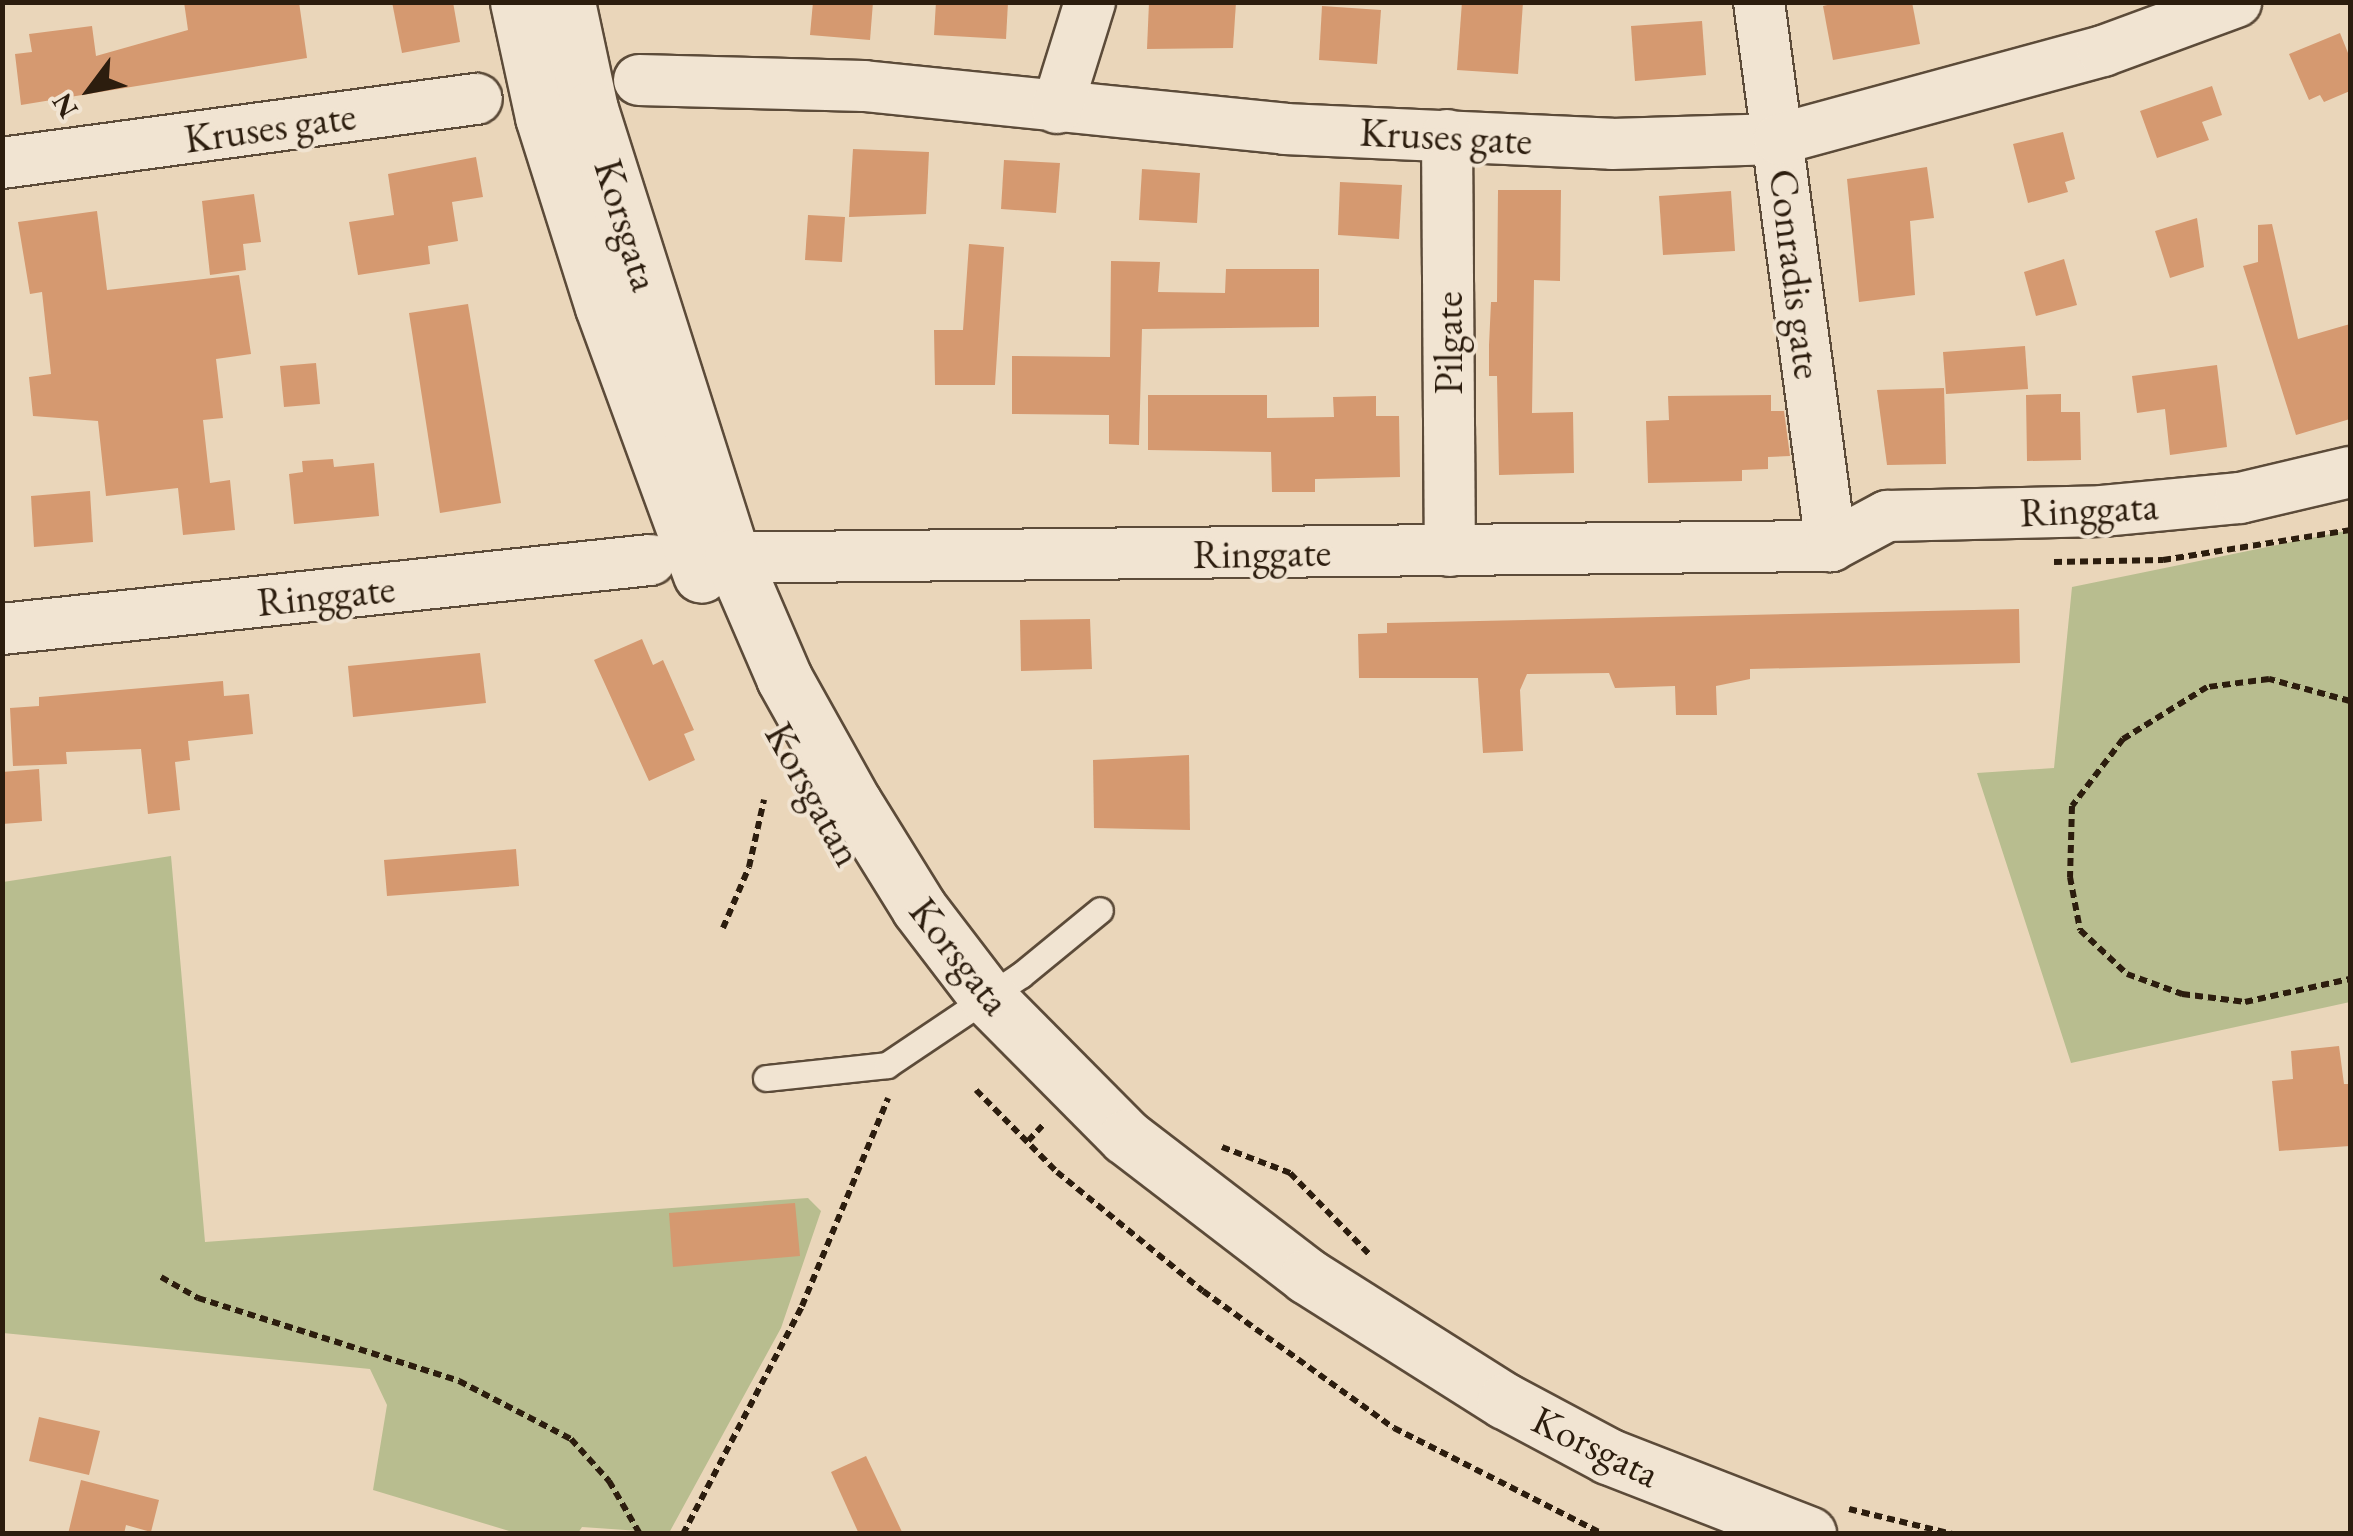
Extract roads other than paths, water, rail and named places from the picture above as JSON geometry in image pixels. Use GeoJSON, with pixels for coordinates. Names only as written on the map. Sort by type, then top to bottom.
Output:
{"type":"FeatureCollection","features":[{"type":"Feature","properties":{"kind":"street","name":"Korsgata"},"geometry":{"type":"LineString","coordinates":[[518,2],[543,118],[692,558]]}},
{"type":"Feature","properties":{"kind":"street","name":"Korsgata"},"geometry":{"type":"LineString","coordinates":[[566,2],[692,558]]}},
{"type":"Feature","properties":{"kind":"street"},"geometry":{"type":"LineString","coordinates":[[1057,108],[1090,2]]}},
{"type":"Feature","properties":{"kind":"street","name":"Conradis gate"},"geometry":{"type":"LineString","coordinates":[[1759,2],[1831,546]]}},
{"type":"Feature","properties":{"kind":"street","name":"Kruses gate"},"geometry":{"type":"LineString","coordinates":[[639,80],[864,86],[1057,108],[1612,144],[1779,140],[2103,52],[2236,2]]}},
{"type":"Feature","properties":{"kind":"street","name":"Kruses gate"},"geometry":{"type":"LineString","coordinates":[[2,162],[477,99]]}},
{"type":"Feature","properties":{"kind":"street","name":"Pilgate"},"geometry":{"type":"LineString","coordinates":[[1446,135],[1450,551]]}},
{"type":"Feature","properties":{"kind":"street","name":"Ringgata"},"geometry":{"type":"LineString","coordinates":[[1831,546],[1886,516],[2102,511],[2240,498],[2350,481]]}},
{"type":"Feature","properties":{"kind":"street","name":"Ringgate"},"geometry":{"type":"LineString","coordinates":[[2,629],[692,558],[1831,546]]}},
{"type":"Feature","properties":{"kind":"street","name":"Korsgatan"},"geometry":{"type":"LineString","coordinates":[[692,558],[818,809],[886,916],[973,1006]]}},
{"type":"Feature","properties":{"kind":"street","name":"Korsgata"},"geometry":{"type":"LineString","coordinates":[[973,1006],[1126,1137],[1307,1276],[1505,1401],[1608,1456],[1823,1520]]}},
{"type":"Feature","properties":{"kind":"street","name":"Korsgata"},"geometry":{"type":"LineString","coordinates":[[973,1006],[1143,1195],[1291,1306],[1457,1415],[1582,1481],[1704,1534]]}},
{"type":"Feature","properties":{"kind":"lane"},"geometry":{"type":"LineString","coordinates":[[766,1078],[888,1065],[1100,910]]}}]}
